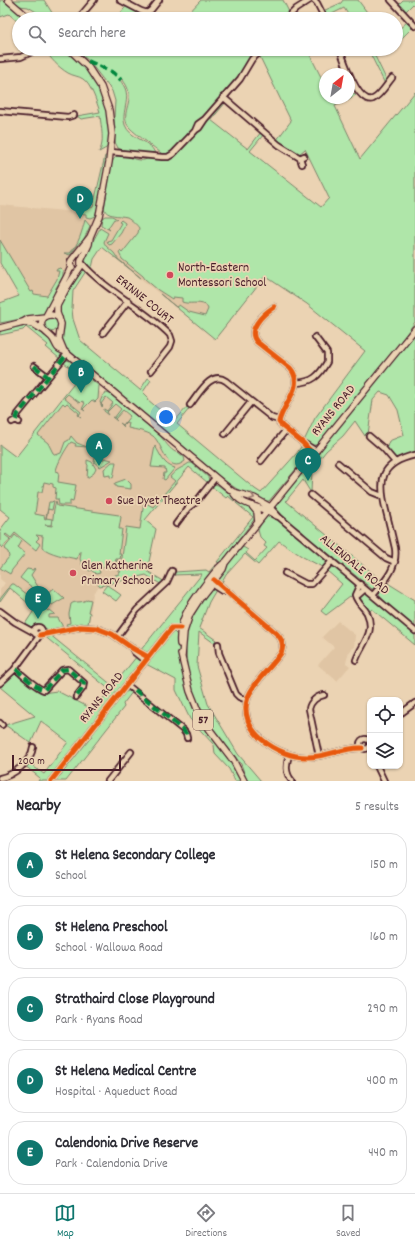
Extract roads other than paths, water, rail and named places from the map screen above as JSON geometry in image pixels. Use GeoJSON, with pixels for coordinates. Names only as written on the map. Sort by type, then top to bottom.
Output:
{"type":"FeatureCollection","features":[{"type":"Feature","properties":{"kind":"main road"},"geometry":{"type":"LineString","coordinates":[[8,0],[23,12]]}},
{"type":"Feature","properties":{"kind":"main road"},"geometry":{"type":"LineString","coordinates":[[65,352],[59,341],[61,324],[56,310],[58,304],[81,266],[81,262],[89,244],[90,237],[100,210],[111,152],[112,122],[103,92],[88,67],[76,56]]}},
{"type":"Feature","properties":{"kind":"main road"},"geometry":{"type":"LineString","coordinates":[[90,237],[70,261],[71,267],[68,276],[42,324],[44,331],[53,340],[58,348],[65,352],[233,492],[237,497],[252,506],[257,512],[258,522]]}},
{"type":"Feature","properties":{"kind":"main road"},"geometry":{"type":"LineString","coordinates":[[73,259],[77,259],[81,262]]}},
{"type":"Feature","properties":{"kind":"main road"},"geometry":{"type":"LineString","coordinates":[[71,267],[73,269],[78,269]]}},
{"type":"Feature","properties":{"kind":"main road"},"geometry":{"type":"LineString","coordinates":[[0,328],[23,322],[28,319],[53,315],[59,318]]}},
{"type":"Feature","properties":{"kind":"main road"},"geometry":{"type":"LineString","coordinates":[[23,322],[33,324],[52,334],[56,333],[60,329]]}},
{"type":"Feature","properties":{"kind":"main road","name":"RYANS ROAD"},"geometry":{"type":"LineString","coordinates":[[182,630],[188,608],[211,581],[220,566],[225,563],[415,329]]}},
{"type":"Feature","properties":{"kind":"main road"},"geometry":{"type":"LineString","coordinates":[[233,492],[254,498],[268,509]]}},
{"type":"Feature","properties":{"kind":"main road"},"geometry":{"type":"LineString","coordinates":[[252,506],[268,509]]}},
{"type":"Feature","properties":{"kind":"main road","name":"57"},"geometry":{"type":"LineString","coordinates":[[182,630],[180,646],[188,684],[198,711],[232,760],[243,781]]}},
{"type":"Feature","properties":{"kind":"street"},"geometry":{"type":"LineString","coordinates":[[84,12],[94,0]]}},
{"type":"Feature","properties":{"kind":"street"},"geometry":{"type":"LineString","coordinates":[[120,0],[144,12]]}},
{"type":"Feature","properties":{"kind":"street"},"geometry":{"type":"LineString","coordinates":[[148,12],[159,0]]}},
{"type":"Feature","properties":{"kind":"street"},"geometry":{"type":"LineString","coordinates":[[293,12],[310,0]]}},
{"type":"Feature","properties":{"kind":"street"},"geometry":{"type":"LineString","coordinates":[[314,0],[318,3],[322,12]]}},
{"type":"Feature","properties":{"kind":"street"},"geometry":{"type":"LineString","coordinates":[[391,0],[402,12]]}},
{"type":"Feature","properties":{"kind":"street"},"geometry":{"type":"LineString","coordinates":[[403,13],[415,26]]}},
{"type":"Feature","properties":{"kind":"street"},"geometry":{"type":"LineString","coordinates":[[0,59],[23,56]]}},
{"type":"Feature","properties":{"kind":"street"},"geometry":{"type":"LineString","coordinates":[[111,152],[168,157],[175,153],[194,131],[199,128],[224,98],[255,56]]}},
{"type":"Feature","properties":{"kind":"street"},"geometry":{"type":"LineString","coordinates":[[343,56],[357,89],[366,98],[375,98],[392,78]]}},
{"type":"Feature","properties":{"kind":"street"},"geometry":{"type":"LineString","coordinates":[[224,98],[283,148],[302,157],[302,164]]}},
{"type":"Feature","properties":{"kind":"street"},"geometry":{"type":"LineString","coordinates":[[0,111],[68,117],[74,115]]}},
{"type":"Feature","properties":{"kind":"street","name":"ERINNE COURT"},"geometry":{"type":"LineString","coordinates":[[81,262],[89,271],[161,327],[172,338],[170,347],[151,371]]}},
{"type":"Feature","properties":{"kind":"street","name":"ERINNE COURT"},"geometry":{"type":"LineString","coordinates":[[78,269],[89,271]]}},
{"type":"Feature","properties":{"kind":"street"},"geometry":{"type":"LineString","coordinates":[[103,333],[128,301]]}},
{"type":"Feature","properties":{"kind":"street"},"geometry":{"type":"LineString","coordinates":[[274,307],[266,313],[255,326],[253,336],[257,342],[290,368],[295,376],[296,383],[279,420],[281,425],[286,430],[315,453]]}},
{"type":"Feature","properties":{"kind":"street"},"geometry":{"type":"LineString","coordinates":[[296,383],[314,379],[327,362],[327,353],[315,337]]}},
{"type":"Feature","properties":{"kind":"street"},"geometry":{"type":"LineString","coordinates":[[16,421],[18,414],[65,352]]}},
{"type":"Feature","properties":{"kind":"street"},"geometry":{"type":"LineString","coordinates":[[34,366],[47,376]]}},
{"type":"Feature","properties":{"kind":"street"},"geometry":{"type":"LineString","coordinates":[[190,405],[213,378],[218,377],[223,379],[272,418],[279,420]]}},
{"type":"Feature","properties":{"kind":"street"},"geometry":{"type":"LineString","coordinates":[[225,434],[252,402]]}},
{"type":"Feature","properties":{"kind":"street"},"geometry":{"type":"LineString","coordinates":[[261,461],[286,430]]}},
{"type":"Feature","properties":{"kind":"street"},"geometry":{"type":"LineString","coordinates":[[368,436],[395,462]]}},
{"type":"Feature","properties":{"kind":"street"},"geometry":{"type":"LineString","coordinates":[[373,595],[390,574],[395,562],[394,548],[381,489],[383,478],[395,462],[405,457],[415,455]]}},
{"type":"Feature","properties":{"kind":"street"},"geometry":{"type":"LineString","coordinates":[[338,463],[372,492],[382,496]]}},
{"type":"Feature","properties":{"kind":"street"},"geometry":{"type":"LineString","coordinates":[[176,525],[188,508],[196,502],[215,478]]}},
{"type":"Feature","properties":{"kind":"street"},"geometry":{"type":"LineString","coordinates":[[311,495],[386,558],[395,562]]}},
{"type":"Feature","properties":{"kind":"street","name":"ALLENDALE ROAD"},"geometry":{"type":"LineString","coordinates":[[268,509],[276,512],[279,517],[415,631]]}},
{"type":"Feature","properties":{"kind":"street"},"geometry":{"type":"LineString","coordinates":[[285,573],[306,584],[312,584],[332,561]]}},
{"type":"Feature","properties":{"kind":"street"},"geometry":{"type":"LineString","coordinates":[[117,637],[137,610],[167,582],[172,571]]}},
{"type":"Feature","properties":{"kind":"street"},"geometry":{"type":"LineString","coordinates":[[211,581],[277,634],[283,644],[281,653],[256,684],[247,700],[247,715],[253,730],[269,745],[289,755],[306,757],[319,756],[352,748],[367,748]]}},
{"type":"Feature","properties":{"kind":"street"},"geometry":{"type":"LineString","coordinates":[[356,660],[368,638],[370,625],[366,613],[357,601],[356,597],[356,592],[360,584]]}},
{"type":"Feature","properties":{"kind":"street"},"geometry":{"type":"LineString","coordinates":[[356,597],[365,589]]}},
{"type":"Feature","properties":{"kind":"street"},"geometry":{"type":"LineString","coordinates":[[0,611],[15,622],[38,632],[89,627],[103,630],[117,637],[132,648],[134,652],[147,659]]}},
{"type":"Feature","properties":{"kind":"street","name":"RYANS ROAD"},"geometry":{"type":"LineString","coordinates":[[51,781],[170,630],[182,630]]}},
{"type":"Feature","properties":{"kind":"street"},"geometry":{"type":"LineString","coordinates":[[0,683],[16,669],[35,642],[38,632]]}},
{"type":"Feature","properties":{"kind":"street"},"geometry":{"type":"LineString","coordinates":[[218,644],[219,653],[236,694],[247,700]]}},
{"type":"Feature","properties":{"kind":"street"},"geometry":{"type":"LineString","coordinates":[[16,669],[39,688],[44,690],[61,671],[67,669],[84,683],[83,688],[76,696]]}},
{"type":"Feature","properties":{"kind":"street"},"geometry":{"type":"LineString","coordinates":[[127,684],[183,730],[187,738]]}},
{"type":"Feature","properties":{"kind":"street"},"geometry":{"type":"LineString","coordinates":[[319,756],[308,706],[317,698],[324,695]]}},
{"type":"Feature","properties":{"kind":"street"},"geometry":{"type":"LineString","coordinates":[[403,712],[415,704]]}},
{"type":"Feature","properties":{"kind":"street"},"geometry":{"type":"LineString","coordinates":[[352,748],[365,739]]}},
{"type":"Feature","properties":{"kind":"street"},"geometry":{"type":"LineString","coordinates":[[365,739],[360,745],[367,748]]}},
{"type":"Feature","properties":{"kind":"street"},"geometry":{"type":"LineString","coordinates":[[0,778],[10,775],[19,769],[31,754],[33,746]]}},
{"type":"Feature","properties":{"kind":"street"},"geometry":{"type":"LineString","coordinates":[[108,781],[131,752]]}},
{"type":"Feature","properties":{"kind":"street"},"geometry":{"type":"LineString","coordinates":[[289,755],[286,769],[287,774],[292,781]]}},
{"type":"Feature","properties":{"kind":"street"},"geometry":{"type":"LineString","coordinates":[[378,769],[384,781]]}},
{"type":"Feature","properties":{"kind":"place","name":"St Helena Medical Centre"},"geometry":{"type":"Point","coordinates":[80,219]}},
{"type":"Feature","properties":{"kind":"place","name":"North-Eastern Montessori School"},"geometry":{"type":"Point","coordinates":[170,275]}},
{"type":"Feature","properties":{"kind":"place","name":"St Helena Preschool"},"geometry":{"type":"Point","coordinates":[81,393]}},
{"type":"Feature","properties":{"kind":"place","name":"St Helena Secondary College"},"geometry":{"type":"Point","coordinates":[99,466]}},
{"type":"Feature","properties":{"kind":"place","name":"Strathaird Close Playground"},"geometry":{"type":"Point","coordinates":[308,481]}},
{"type":"Feature","properties":{"kind":"place","name":"Sue Dyet Theatre"},"geometry":{"type":"Point","coordinates":[109,501]}},
{"type":"Feature","properties":{"kind":"place","name":"Glen Katherine Primary School"},"geometry":{"type":"Point","coordinates":[73,573]}},
{"type":"Feature","properties":{"kind":"place","name":"Calendonia Drive Reserve"},"geometry":{"type":"Point","coordinates":[38,619]}}]}
